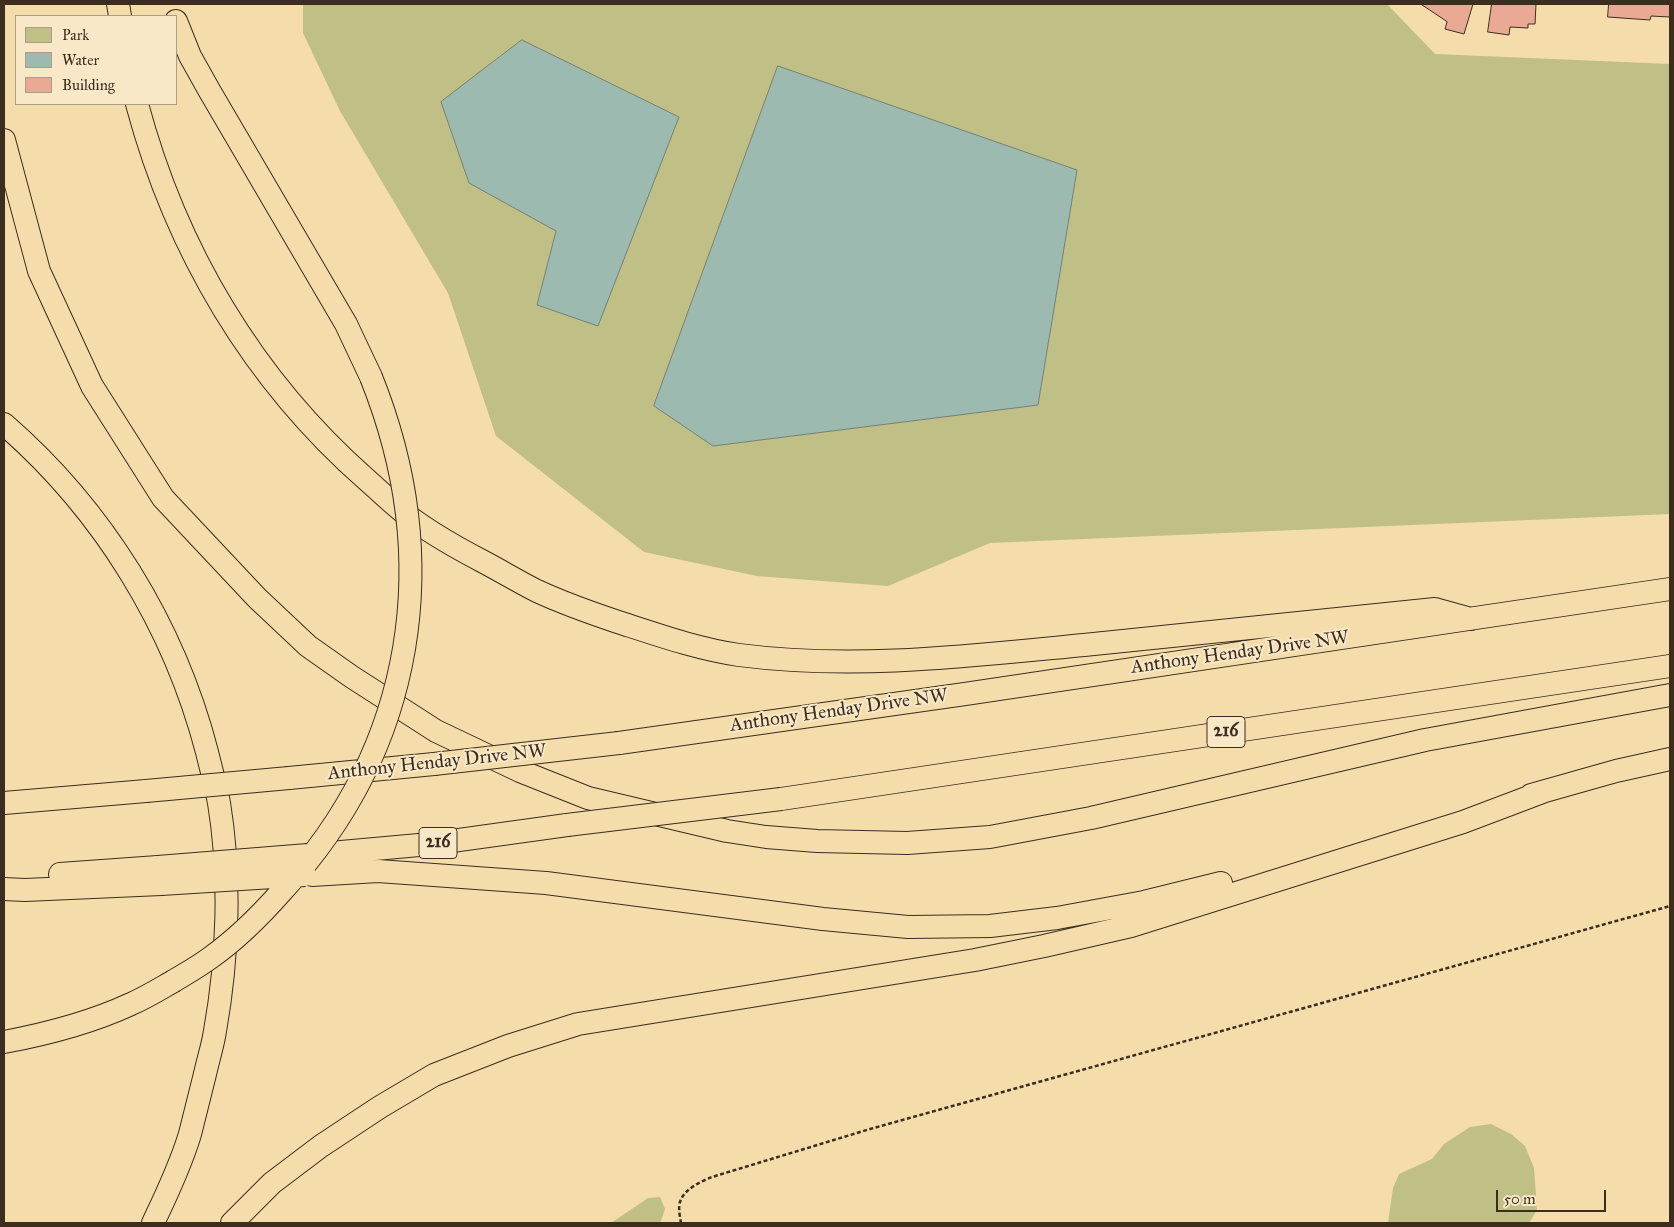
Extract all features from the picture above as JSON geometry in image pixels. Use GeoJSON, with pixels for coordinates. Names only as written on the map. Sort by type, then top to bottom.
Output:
{"type":"FeatureCollection","features":[{"type":"Feature","properties":{"kind":"highway"},"geometry":{"type":"LineString","coordinates":[[4,1042],[74,1026],[131,1004],[172,982],[210,958],[245,930],[303,869],[326,838],[356,788],[387,720],[399,677],[407,630],[411,585],[411,550],[400,463],[384,410],[372,377],[346,324],[209,90],[190,56],[178,26]]}},
{"type":"Feature","properties":{"kind":"highway"},"geometry":{"type":"LineString","coordinates":[[137,105],[146,137],[190,250],[238,332],[264,369],[292,403],[340,456],[412,520],[457,548],[538,591],[599,616],[676,641],[738,654],[810,661],[866,662],[980,655],[1435,609],[1471,619]]}},
{"type":"Feature","properties":{"kind":"highway"},"geometry":{"type":"LineString","coordinates":[[4,140],[39,271],[92,386],[162,498],[224,564],[308,646],[352,677],[436,731],[520,771],[588,798],[727,831],[817,842],[907,843],[990,837],[1100,816],[1425,740],[1670,695]]}},
{"type":"Feature","properties":{"kind":"highway"},"geometry":{"type":"LineString","coordinates":[[4,424],[29,446],[95,520],[152,607],[196,711],[219,803],[226,894],[221,984],[215,1032],[189,1136],[153,1223]]}},
{"type":"Feature","properties":{"kind":"highway","name":"Anthony Henday Drive NW"},"geometry":{"type":"LineString","coordinates":[[4,803],[434,764],[619,743],[1670,589]]}},
{"type":"Feature","properties":{"kind":"highway","name":"216"},"geometry":{"type":"LineString","coordinates":[[4,877],[160,875],[310,865],[430,844],[781,799],[1670,666]]}},
{"type":"Feature","properties":{"kind":"highway"},"geometry":{"type":"LineString","coordinates":[[310,865],[546,883],[823,919],[908,927],[990,926],[1057,918],[1144,902],[1232,880],[1463,812],[1545,792],[1616,771],[1670,759]]}},
{"type":"Feature","properties":{"kind":"highway"},"geometry":{"type":"LineString","coordinates":[[232,1223],[272,1183],[321,1146],[380,1107],[434,1075],[508,1046],[578,1024],[975,960],[1131,926],[1463,822],[1545,792]]}},
{"type":"Feature","properties":{"kind":"highway"},"geometry":{"type":"LineString","coordinates":[[4,797],[59,799]]}},
{"type":"Feature","properties":{"kind":"highway"},"geometry":{"type":"LineString","coordinates":[[4,889],[25,890],[160,875]]}},
{"type":"Feature","properties":{"kind":"path"},"geometry":{"type":"LineString","coordinates":[[681,1223],[680,1202],[686,1193],[696,1184],[712,1177],[879,1126],[1670,906]]}},
{"type":"Feature","properties":{"kind":"green space"},"geometry":{"type":"Polygon","coordinates":[[[303,4],[1387,4],[1435,54],[1670,64],[1670,514],[990,543],[888,586],[757,576],[644,552],[496,436],[448,293],[340,111],[303,33],[303,4]]]}},
{"type":"Feature","properties":{"kind":"green space"},"geometry":{"type":"Polygon","coordinates":[[[1491,1124],[1511,1134],[1525,1146],[1534,1168],[1537,1210],[1529,1223],[1388,1223],[1393,1188],[1399,1174],[1432,1159],[1444,1144],[1470,1127],[1491,1124]]]}},
{"type":"Feature","properties":{"kind":"green space"},"geometry":{"type":"Polygon","coordinates":[[[660,1197],[665,1209],[661,1221],[658,1223],[611,1223],[648,1198],[660,1197]]]}},
{"type":"Feature","properties":{"kind":"water"},"geometry":{"type":"Polygon","coordinates":[[[522,40],[679,117],[598,326],[537,305],[556,231],[469,183],[441,102],[522,40]]]}},
{"type":"Feature","properties":{"kind":"water"},"geometry":{"type":"Polygon","coordinates":[[[778,66],[1077,170],[1038,405],[713,446],[654,406],[778,66]]]}},
{"type":"Feature","properties":{"kind":"building"},"geometry":{"type":"Polygon","coordinates":[[[1421,4],[1473,4],[1464,34],[1445,29],[1447,22],[1421,4]]]}},
{"type":"Feature","properties":{"kind":"building"},"geometry":{"type":"Polygon","coordinates":[[[1492,4],[1536,4],[1535,24],[1528,24],[1528,28],[1510,27],[1509,35],[1488,32],[1492,4]]]}},
{"type":"Feature","properties":{"kind":"building"},"geometry":{"type":"Polygon","coordinates":[[[1609,4],[1670,4],[1670,17],[1651,16],[1650,20],[1608,17],[1609,4]]]}}]}
